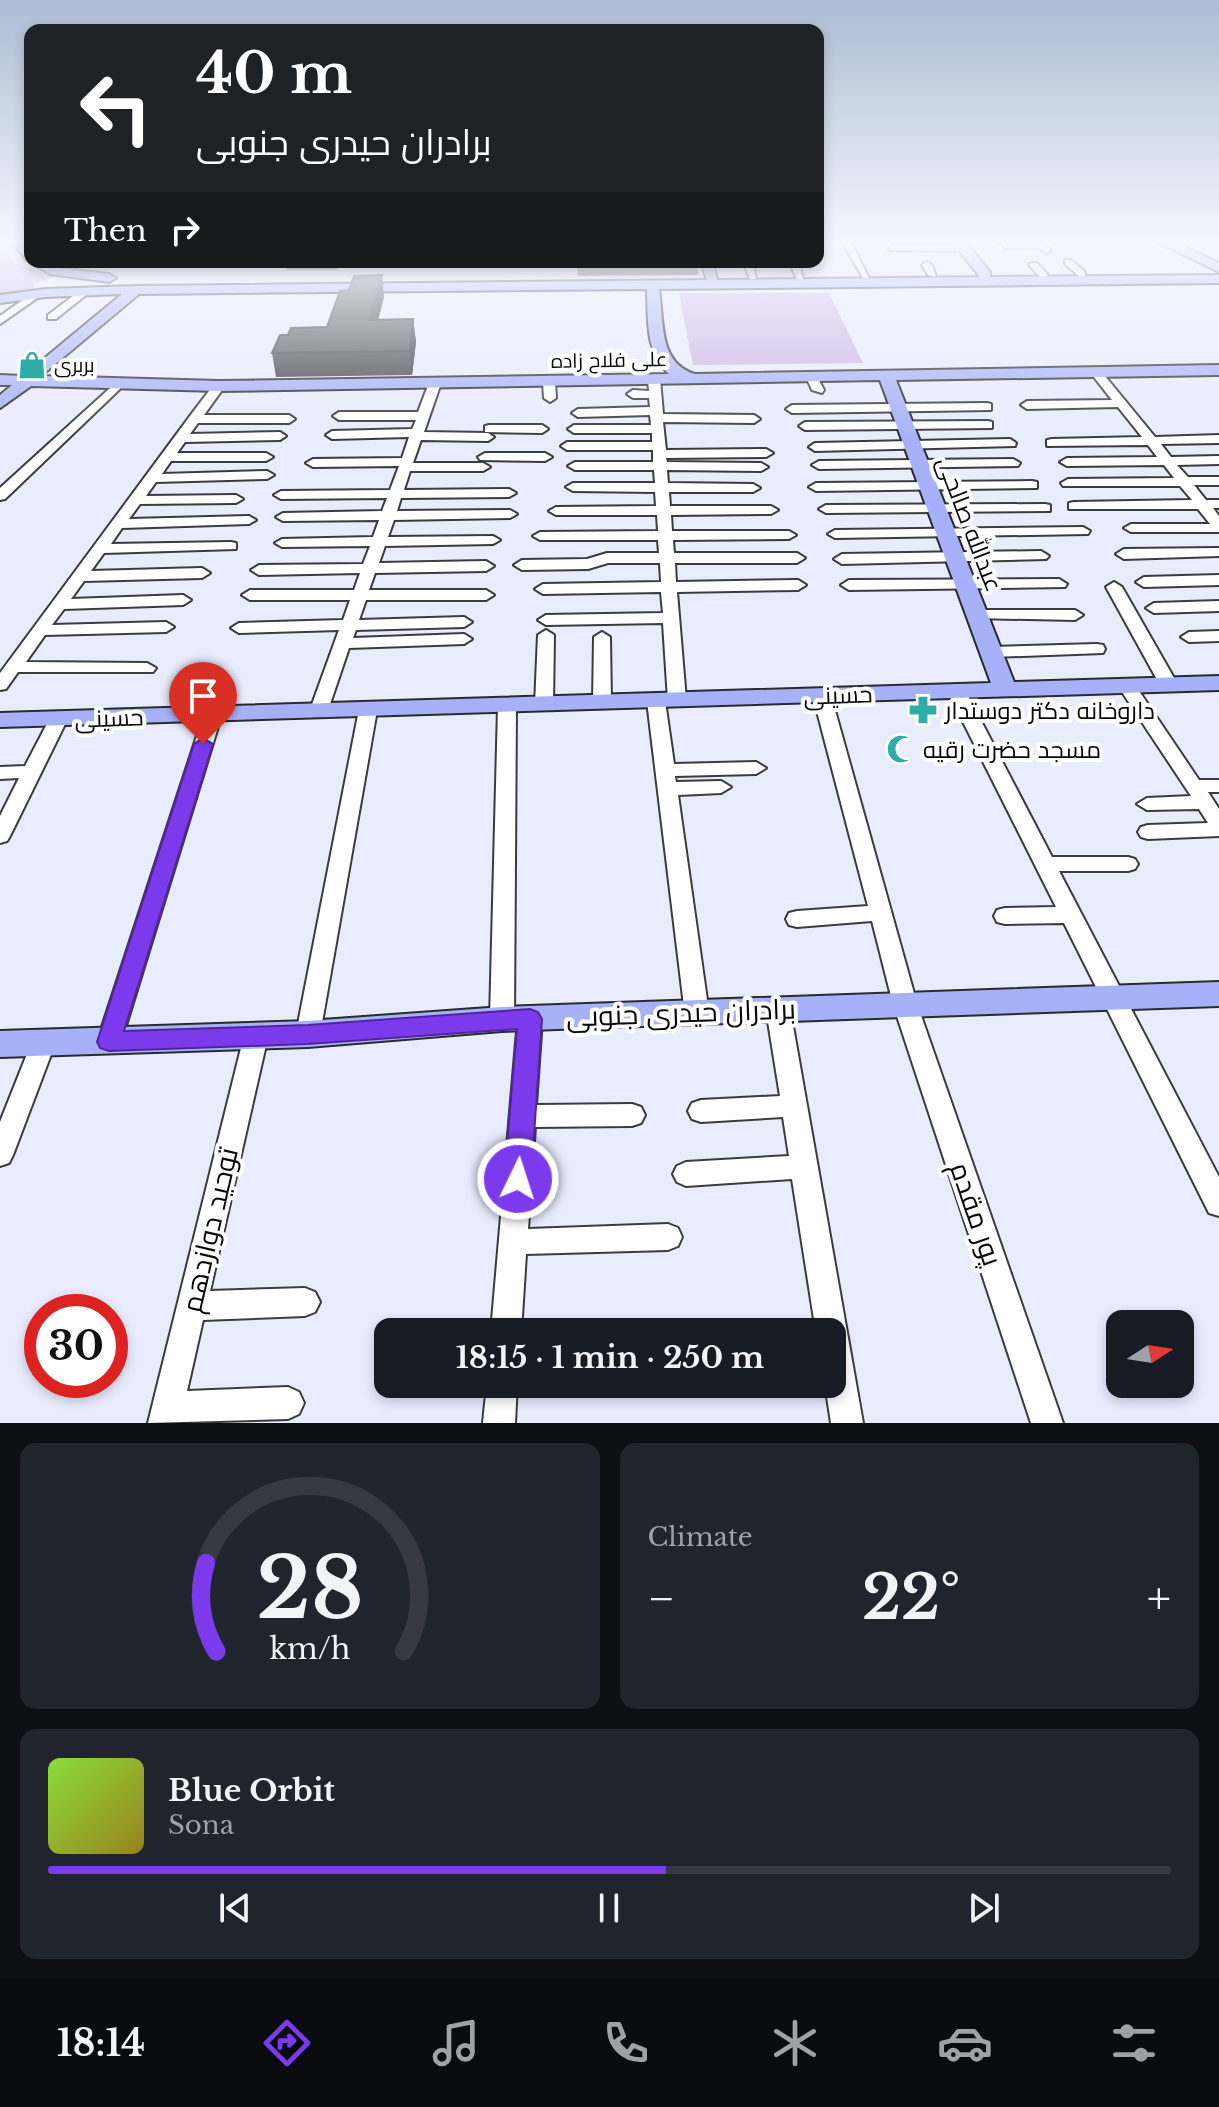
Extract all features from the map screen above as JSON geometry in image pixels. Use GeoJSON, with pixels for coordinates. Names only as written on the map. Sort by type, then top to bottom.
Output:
{"type":"FeatureCollection","features":[{"type":"Feature","properties":{"kind":"street"},"geometry":{"type":"LineString","coordinates":[[0,321],[22,306]]}},
{"type":"Feature","properties":{"kind":"street"},"geometry":{"type":"LineString","coordinates":[[52,317],[66,306]]}},
{"type":"Feature","properties":{"kind":"street"},"geometry":{"type":"LineString","coordinates":[[0,403],[113,306]]}},
{"type":"Feature","properties":{"kind":"street"},"geometry":{"type":"LineString","coordinates":[[655,306],[662,360],[645,387],[657,419],[671,618],[666,700],[666,780],[697,1014]]}},
{"type":"Feature","properties":{"kind":"street"},"geometry":{"type":"LineString","coordinates":[[662,360],[682,376],[706,378]]}},
{"type":"Feature","properties":{"kind":"street","name":"علی فلاح زاده"},"geometry":{"type":"LineString","coordinates":[[0,380],[219,386],[435,383],[550,390],[645,387],[706,378],[815,383],[886,375],[1219,370]]}},
{"type":"Feature","properties":{"kind":"street"},"geometry":{"type":"LineString","coordinates":[[1096,372],[1219,527]]}},
{"type":"Feature","properties":{"kind":"street","name":"عبدالله صالحی"},"geometry":{"type":"LineString","coordinates":[[886,375],[1006,691]]}},
{"type":"Feature","properties":{"kind":"street"},"geometry":{"type":"LineString","coordinates":[[0,496],[120,383]]}},
{"type":"Feature","properties":{"kind":"street"},"geometry":{"type":"LineString","coordinates":[[319,710],[435,383]]}},
{"type":"Feature","properties":{"kind":"street"},"geometry":{"type":"LineString","coordinates":[[0,685],[219,386]]}},
{"type":"Feature","properties":{"kind":"street"},"geometry":{"type":"LineString","coordinates":[[1027,405],[1121,403]]}},
{"type":"Feature","properties":{"kind":"street"},"geometry":{"type":"LineString","coordinates":[[805,426],[987,407]]}},
{"type":"Feature","properties":{"kind":"street"},"geometry":{"type":"LineString","coordinates":[[792,409],[988,425]]}},
{"type":"Feature","properties":{"kind":"street"},"geometry":{"type":"LineString","coordinates":[[578,413],[745,421]]}},
{"type":"Feature","properties":{"kind":"street"},"geometry":{"type":"LineString","coordinates":[[339,416],[423,416]]}},
{"type":"Feature","properties":{"kind":"street"},"geometry":{"type":"LineString","coordinates":[[194,419],[289,419]]}},
{"type":"Feature","properties":{"kind":"street"},"geometry":{"type":"LineString","coordinates":[[574,429],[657,419]]}},
{"type":"Feature","properties":{"kind":"street"},"geometry":{"type":"LineString","coordinates":[[332,435],[542,429]]}},
{"type":"Feature","properties":{"kind":"street"},"geometry":{"type":"LineString","coordinates":[[483,468],[489,430]]}},
{"type":"Feature","properties":{"kind":"street"},"geometry":{"type":"LineString","coordinates":[[181,438],[280,436]]}},
{"type":"Feature","properties":{"kind":"street"},"geometry":{"type":"LineString","coordinates":[[1052,443],[1219,439]]}},
{"type":"Feature","properties":{"kind":"street"},"geometry":{"type":"LineString","coordinates":[[819,465],[1010,443]]}},
{"type":"Feature","properties":{"kind":"street"},"geometry":{"type":"LineString","coordinates":[[567,446],[659,456],[763,460]]}},
{"type":"Feature","properties":{"kind":"street"},"geometry":{"type":"LineString","coordinates":[[815,447],[1013,463]]}},
{"type":"Feature","properties":{"kind":"street"},"geometry":{"type":"LineString","coordinates":[[575,466],[659,456]]}},
{"type":"Feature","properties":{"kind":"street"},"geometry":{"type":"LineString","coordinates":[[167,457],[266,457]]}},
{"type":"Feature","properties":{"kind":"street"},"geometry":{"type":"LineString","coordinates":[[313,463],[483,468],[545,457]]}},
{"type":"Feature","properties":{"kind":"street"},"geometry":{"type":"LineString","coordinates":[[1067,462],[1219,460]]}},
{"type":"Feature","properties":{"kind":"street"},"geometry":{"type":"LineString","coordinates":[[152,478],[267,475]]}},
{"type":"Feature","properties":{"kind":"street"},"geometry":{"type":"LineString","coordinates":[[1068,483],[1219,481]]}},
{"type":"Feature","properties":{"kind":"street"},"geometry":{"type":"LineString","coordinates":[[816,487],[1032,485]]}},
{"type":"Feature","properties":{"kind":"street"},"geometry":{"type":"LineString","coordinates":[[573,487],[753,488]]}},
{"type":"Feature","properties":{"kind":"street"},"geometry":{"type":"LineString","coordinates":[[281,495],[509,493]]}},
{"type":"Feature","properties":{"kind":"street"},"geometry":{"type":"LineString","coordinates":[[135,500],[236,499]]}},
{"type":"Feature","properties":{"kind":"street"},"geometry":{"type":"LineString","coordinates":[[1074,506],[1219,504]]}},
{"type":"Feature","properties":{"kind":"street"},"geometry":{"type":"LineString","coordinates":[[826,509],[1045,508]]}},
{"type":"Feature","properties":{"kind":"street"},"geometry":{"type":"LineString","coordinates":[[556,511],[771,510]]}},
{"type":"Feature","properties":{"kind":"street"},"geometry":{"type":"LineString","coordinates":[[283,517],[510,514]]}},
{"type":"Feature","properties":{"kind":"street"},"geometry":{"type":"LineString","coordinates":[[117,524],[249,520]]}},
{"type":"Feature","properties":{"kind":"street"},"geometry":{"type":"LineString","coordinates":[[1131,528],[1219,527]]}},
{"type":"Feature","properties":{"kind":"street"},"geometry":{"type":"LineString","coordinates":[[835,534],[1083,531]]}},
{"type":"Feature","properties":{"kind":"street"},"geometry":{"type":"LineString","coordinates":[[540,536],[789,535]]}},
{"type":"Feature","properties":{"kind":"street"},"geometry":{"type":"LineString","coordinates":[[282,543],[493,540]]}},
{"type":"Feature","properties":{"kind":"street"},"geometry":{"type":"LineString","coordinates":[[100,549],[231,546]]}},
{"type":"Feature","properties":{"kind":"street"},"geometry":{"type":"LineString","coordinates":[[1124,554],[1219,552]]}},
{"type":"Feature","properties":{"kind":"street"},"geometry":{"type":"LineString","coordinates":[[842,559],[1041,556]]}},
{"type":"Feature","properties":{"kind":"street"},"geometry":{"type":"LineString","coordinates":[[522,565],[588,564],[607,558],[797,558]]}},
{"type":"Feature","properties":{"kind":"street"},"geometry":{"type":"LineString","coordinates":[[259,570],[486,566]]}},
{"type":"Feature","properties":{"kind":"street"},"geometry":{"type":"LineString","coordinates":[[80,576],[202,573]]}},
{"type":"Feature","properties":{"kind":"street"},"geometry":{"type":"LineString","coordinates":[[1144,582],[1219,580]]}},
{"type":"Feature","properties":{"kind":"street"},"geometry":{"type":"LineString","coordinates":[[849,585],[1059,584]]}},
{"type":"Feature","properties":{"kind":"street"},"geometry":{"type":"LineString","coordinates":[[543,589],[798,585]]}},
{"type":"Feature","properties":{"kind":"street"},"geometry":{"type":"LineString","coordinates":[[1114,587],[1169,685]]}},
{"type":"Feature","properties":{"kind":"street"},"geometry":{"type":"LineString","coordinates":[[250,595],[486,595]]}},
{"type":"Feature","properties":{"kind":"street"},"geometry":{"type":"LineString","coordinates":[[59,604],[183,600]]}},
{"type":"Feature","properties":{"kind":"street"},"geometry":{"type":"LineString","coordinates":[[1154,608],[1219,606]]}},
{"type":"Feature","properties":{"kind":"street"},"geometry":{"type":"LineString","coordinates":[[978,615],[1075,615]]}},
{"type":"Feature","properties":{"kind":"street"},"geometry":{"type":"LineString","coordinates":[[544,705],[546,628],[671,618]]}},
{"type":"Feature","properties":{"kind":"street"},"geometry":{"type":"LineString","coordinates":[[239,628],[350,624],[464,630],[343,643]]}},
{"type":"Feature","properties":{"kind":"street"},"geometry":{"type":"LineString","coordinates":[[40,630],[166,627]]}},
{"type":"Feature","properties":{"kind":"street"},"geometry":{"type":"LineString","coordinates":[[1189,637],[1219,636]]}},
{"type":"Feature","properties":{"kind":"street"},"geometry":{"type":"LineString","coordinates":[[602,637],[602,703]]}},
{"type":"Feature","properties":{"kind":"street"},"geometry":{"type":"LineString","coordinates":[[992,652],[1097,649]]}},
{"type":"Feature","properties":{"kind":"street"},"geometry":{"type":"LineString","coordinates":[[13,667],[147,668]]}},
{"type":"Feature","properties":{"kind":"street","name":"حسینی"},"geometry":{"type":"LineString","coordinates":[[0,720],[1219,683]]}},
{"type":"Feature","properties":{"kind":"street"},"geometry":{"type":"LineString","coordinates":[[1127,686],[1219,827],[1148,832]]}},
{"type":"Feature","properties":{"kind":"street"},"geometry":{"type":"LineString","coordinates":[[957,692],[1219,1204]]}},
{"type":"Feature","properties":{"kind":"street","name":"پور مقدم"},"geometry":{"type":"LineString","coordinates":[[822,696],[905,1004],[1047,1423]]}},
{"type":"Feature","properties":{"kind":"street"},"geometry":{"type":"LineString","coordinates":[[507,707],[516,1019],[522,1116],[507,1318]]}},
{"type":"Feature","properties":{"kind":"street"},"geometry":{"type":"LineString","coordinates":[[308,1034],[368,710]]}},
{"type":"Feature","properties":{"kind":"street"},"geometry":{"type":"LineString","coordinates":[[109,1042],[213,714]]}},
{"type":"Feature","properties":{"kind":"street"},"geometry":{"type":"LineString","coordinates":[[0,836],[58,720]]}},
{"type":"Feature","properties":{"kind":"street"},"geometry":{"type":"LineString","coordinates":[[666,780],[756,768]]}},
{"type":"Feature","properties":{"kind":"street"},"geometry":{"type":"LineString","coordinates":[[0,773],[31,772]]}},
{"type":"Feature","properties":{"kind":"street"},"geometry":{"type":"LineString","coordinates":[[666,780],[721,787]]}},
{"type":"Feature","properties":{"kind":"street"},"geometry":{"type":"LineString","coordinates":[[1147,804],[1199,794],[1219,786]]}},
{"type":"Feature","properties":{"kind":"street"},"geometry":{"type":"LineString","coordinates":[[1046,864],[1128,864]]}},
{"type":"Feature","properties":{"kind":"street"},"geometry":{"type":"LineString","coordinates":[[797,919],[881,913]]}},
{"type":"Feature","properties":{"kind":"street"},"geometry":{"type":"LineString","coordinates":[[1005,916],[1072,915]]}},
{"type":"Feature","properties":{"kind":"street","name":"برادران حیدری جنوبی"},"geometry":{"type":"LineString","coordinates":[[0,1044],[308,1034],[516,1019],[1219,994]]}},
{"type":"Feature","properties":{"kind":"street"},"geometry":{"type":"LineString","coordinates":[[778,1009],[829,1318]]}},
{"type":"Feature","properties":{"kind":"street","name":"توحید دوازدهم"},"geometry":{"type":"LineString","coordinates":[[166,1415],[256,1036]]}},
{"type":"Feature","properties":{"kind":"street"},"geometry":{"type":"LineString","coordinates":[[0,1155],[43,1044]]}},
{"type":"Feature","properties":{"kind":"street"},"geometry":{"type":"LineString","coordinates":[[701,1111],[794,1106]]}},
{"type":"Feature","properties":{"kind":"street"},"geometry":{"type":"LineString","coordinates":[[522,1116],[632,1115]]}},
{"type":"Feature","properties":{"kind":"street"},"geometry":{"type":"LineString","coordinates":[[686,1174],[804,1167]]}},
{"type":"Feature","properties":{"kind":"street"},"geometry":{"type":"LineString","coordinates":[[513,1242],[668,1237]]}},
{"type":"Feature","properties":{"kind":"street"},"geometry":{"type":"LineString","coordinates":[[192,1306],[305,1302]]}},
{"type":"Feature","properties":{"kind":"street"},"geometry":{"type":"LineString","coordinates":[[499,1423],[501,1398]]}},
{"type":"Feature","properties":{"kind":"street"},"geometry":{"type":"LineString","coordinates":[[843,1398],[847,1423]]}},
{"type":"Feature","properties":{"kind":"street"},"geometry":{"type":"LineString","coordinates":[[166,1415],[288,1403]]}},
{"type":"Feature","properties":{"kind":"shaded area"},"geometry":{"type":"Polygon","coordinates":[[[682,306],[836,306],[863,363],[693,365],[682,306]]]}},
{"type":"Feature","properties":{"kind":"building"},"geometry":{"type":"Polygon","coordinates":[[[334,306],[373,306],[369,320],[413,319],[410,351],[272,353],[280,335],[288,335],[291,328],[327,327],[334,306]]]}},
{"type":"Feature","properties":{"kind":"place","name":"بربری"},"geometry":{"type":"Point","coordinates":[32,365]}},
{"type":"Feature","properties":{"kind":"place","name":"داروخانه دکتر دوستدار"},"geometry":{"type":"Point","coordinates":[923,710]}},
{"type":"Feature","properties":{"kind":"place","name":"مسجد حضرت رقیه"},"geometry":{"type":"Point","coordinates":[901,749]}},
{"type":"Feature","properties":{"kind":"route"},"geometry":{"type":"LineString","coordinates":[[203,744],[109,1042],[308,1034],[530,1019],[518,1179]]}}]}
